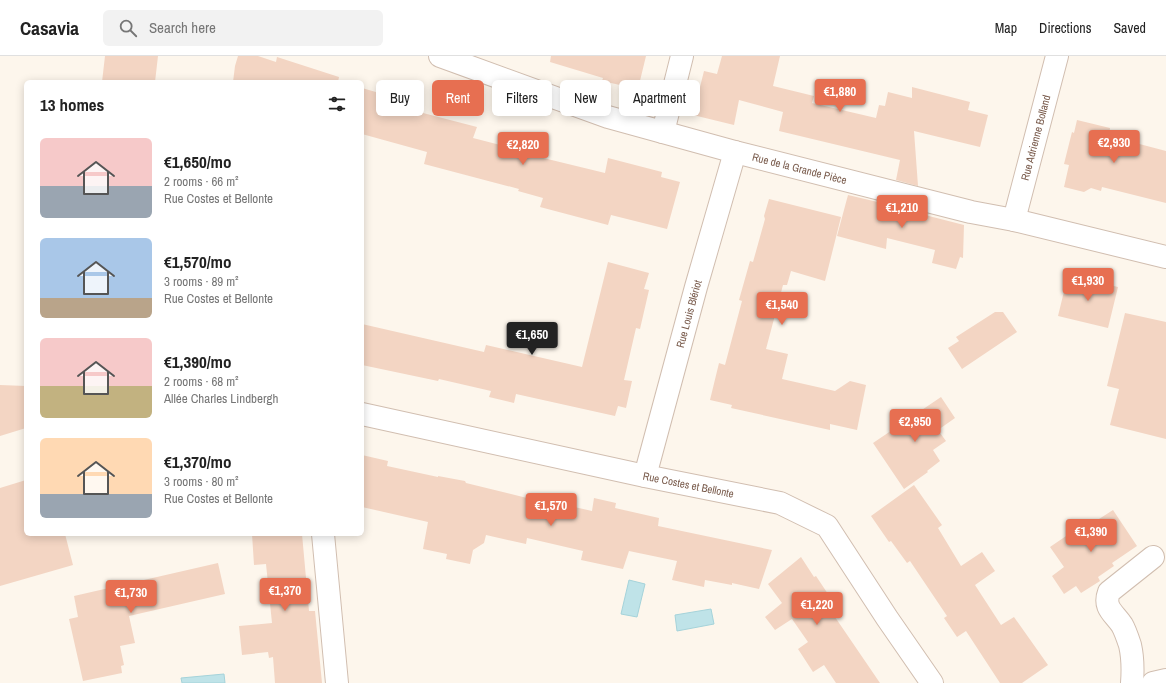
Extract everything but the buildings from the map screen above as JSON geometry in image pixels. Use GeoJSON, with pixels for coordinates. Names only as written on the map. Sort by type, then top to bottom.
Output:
{"type":"FeatureCollection","features":[{"type":"Feature","properties":{"kind":"street","name":"Rue de la Grande Pièce"},"geometry":{"type":"LineString","coordinates":[[440,56],[608,117],[735,152],[971,212],[1014,220],[1166,257]]}},
{"type":"Feature","properties":{"kind":"street"},"geometry":{"type":"LineString","coordinates":[[663,132],[682,56]]}},
{"type":"Feature","properties":{"kind":"street","name":"Rue Adrienne Bolland"},"geometry":{"type":"LineString","coordinates":[[1014,220],[1057,56]]}},
{"type":"Feature","properties":{"kind":"street","name":"Rue Louis Blériot"},"geometry":{"type":"LineString","coordinates":[[646,476],[694,294],[735,152]]}},
{"type":"Feature","properties":{"kind":"street","name":"Rue Costes et Bellonte"},"geometry":{"type":"LineString","coordinates":[[364,414],[646,476],[780,503],[826,526],[932,683]]}},
{"type":"Feature","properties":{"kind":"street"},"geometry":{"type":"LineString","coordinates":[[323,536],[337,683]]}},
{"type":"Feature","properties":{"kind":"street"},"geometry":{"type":"LineString","coordinates":[[1132,683],[1133,668],[1130,645],[1122,625],[1109,609],[1106,599],[1109,592],[1153,557]]}},
{"type":"Feature","properties":{"kind":"street"},"geometry":{"type":"LineString","coordinates":[[1153,683],[1166,680]]}},
{"type":"Feature","properties":{"kind":"water"},"geometry":{"type":"Polygon","coordinates":[[[629,580],[645,584],[637,617],[621,614],[629,580]]]}},
{"type":"Feature","properties":{"kind":"water"},"geometry":{"type":"Polygon","coordinates":[[[711,609],[714,624],[677,631],[675,615],[711,609]]]}},
{"type":"Feature","properties":{"kind":"water"},"geometry":{"type":"Polygon","coordinates":[[[224,674],[225,683],[182,683],[181,678],[224,674]]]}}]}
